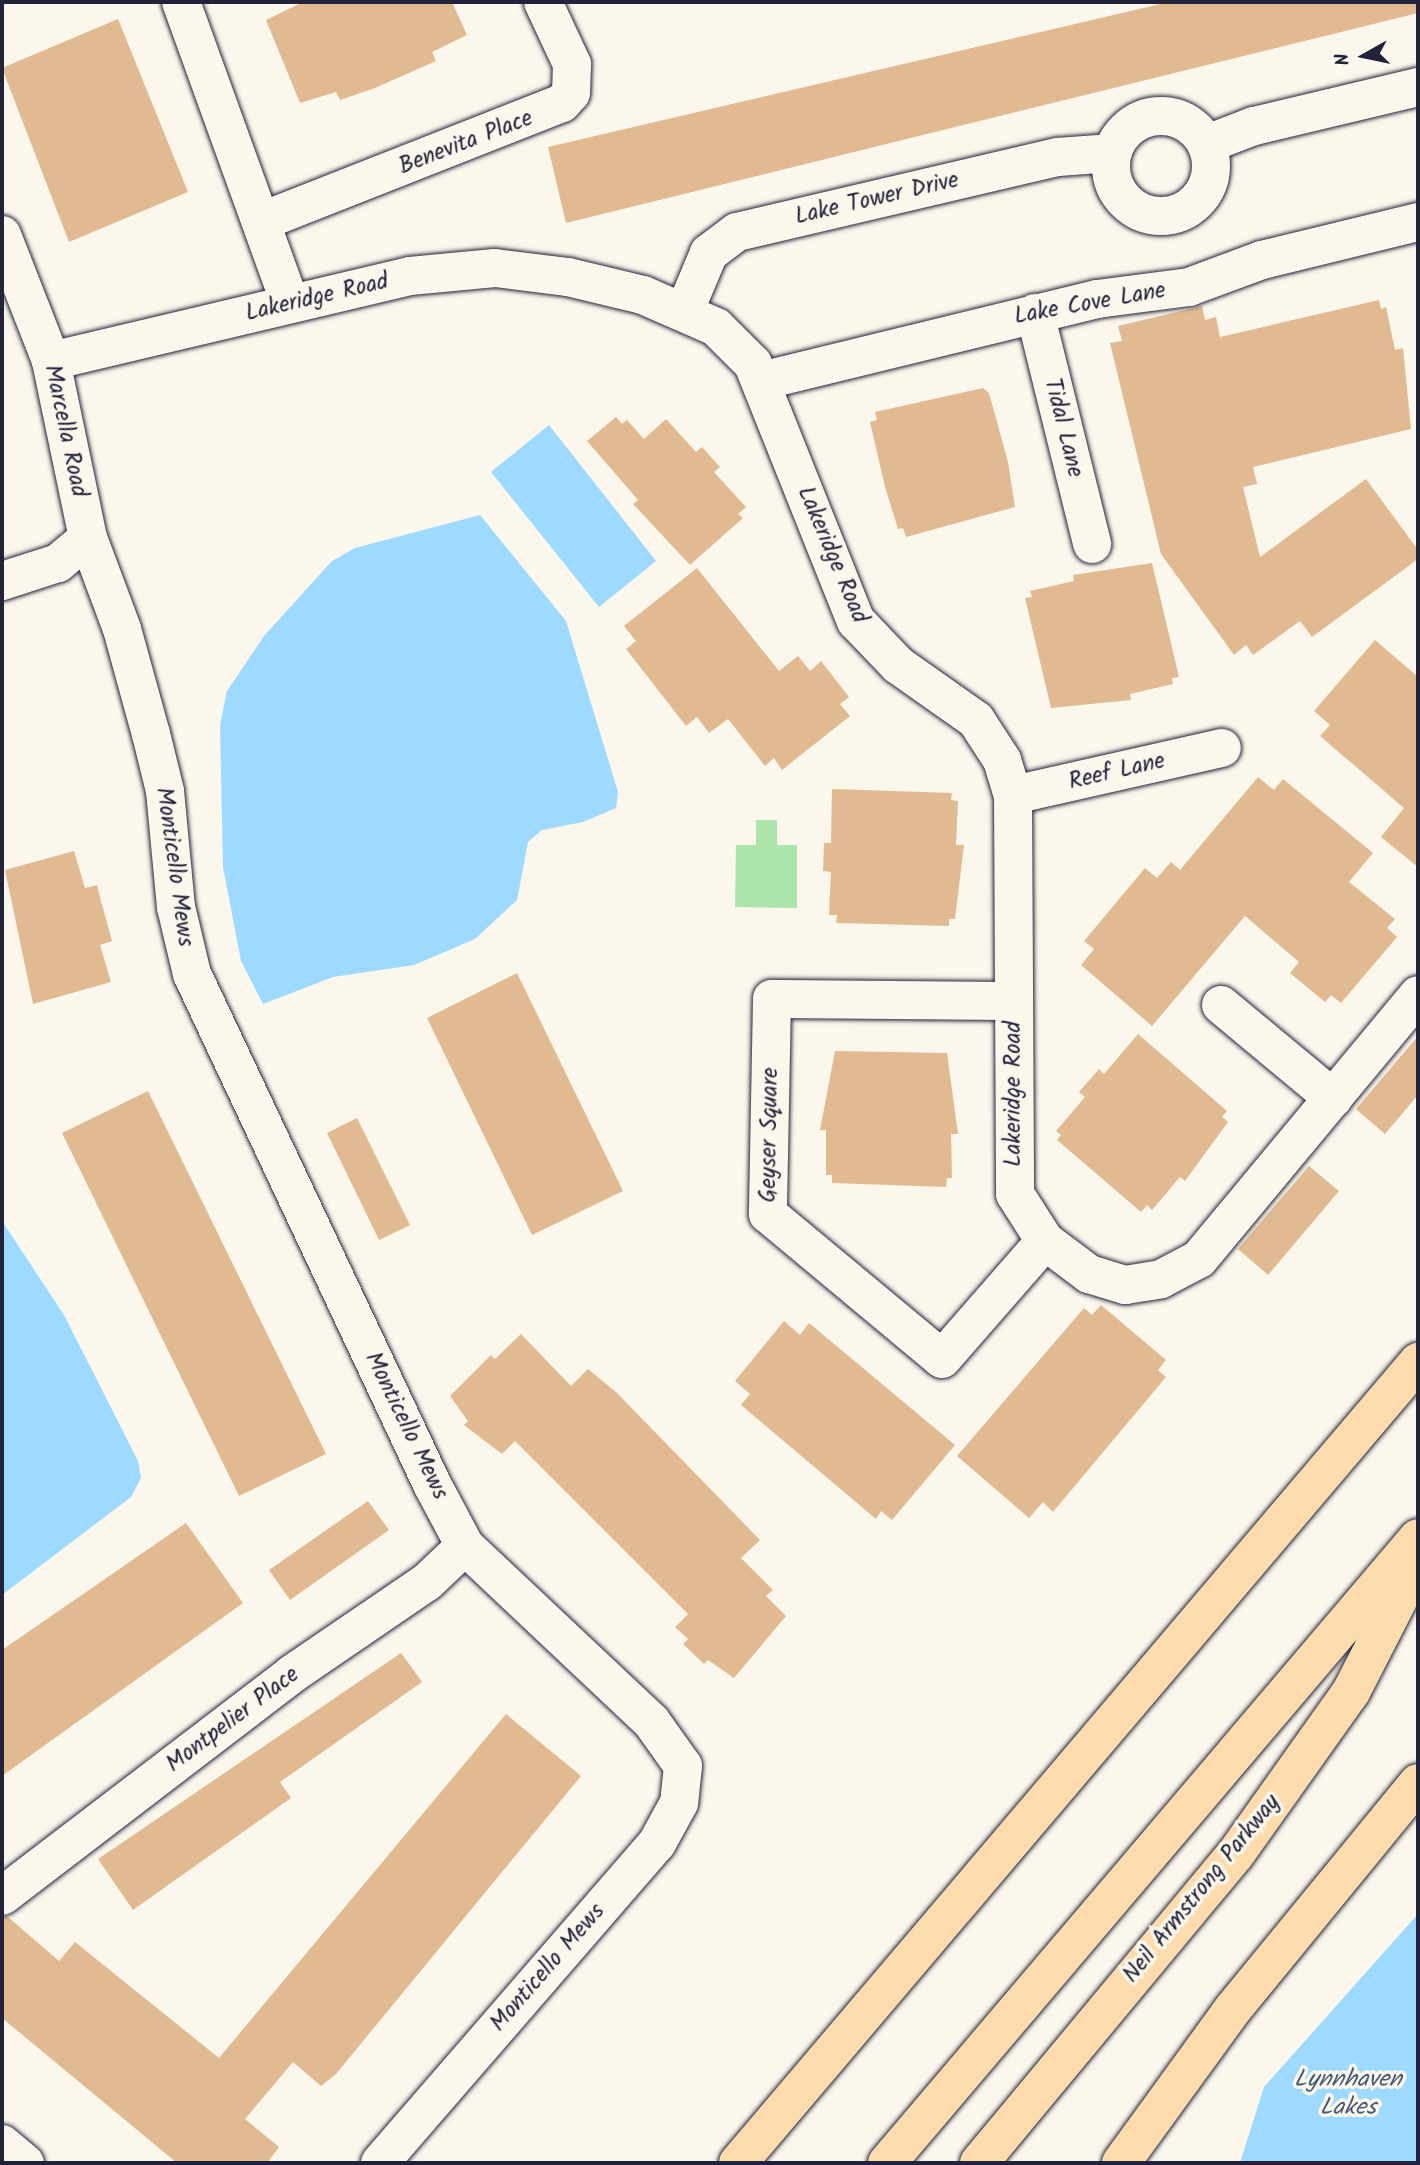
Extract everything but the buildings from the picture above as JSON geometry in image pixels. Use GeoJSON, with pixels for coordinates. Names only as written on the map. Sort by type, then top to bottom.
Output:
{"type":"FeatureCollection","features":[{"type":"Feature","properties":{"kind":"highway"},"geometry":{"type":"LineString","coordinates":[[738,2163],[1418,1362]]}},
{"type":"Feature","properties":{"kind":"highway"},"geometry":{"type":"LineString","coordinates":[[887,2163],[1418,1538]]}},
{"type":"Feature","properties":{"kind":"highway","name":"Neil Armstrong Parkway"},"geometry":{"type":"LineString","coordinates":[[979,2163],[1235,1855],[1351,1692],[1418,1560]]}},
{"type":"Feature","properties":{"kind":"highway"},"geometry":{"type":"LineString","coordinates":[[1121,2163],[1233,2008],[1418,1783]]}},
{"type":"Feature","properties":{"kind":"street"},"geometry":{"type":"LineString","coordinates":[[181,2],[265,220],[290,303]]}},
{"type":"Feature","properties":{"kind":"street","name":"Benevita Place"},"geometry":{"type":"LineString","coordinates":[[265,220],[562,103],[574,80],[572,64],[543,2]]}},
{"type":"Feature","properties":{"kind":"street"},"geometry":{"type":"LineString","coordinates":[[1207,144],[1254,126],[1418,87]]}},
{"type":"Feature","properties":{"kind":"street"},"geometry":{"type":"LineString","coordinates":[[1165,116],[1182,120],[1207,144],[1212,160],[1205,192],[1181,213],[1166,217],[1134,209],[1122,199],[1114,185],[1112,152],[1132,125],[1165,116]]}},
{"type":"Feature","properties":{"kind":"street","name":"Lake Tower Drive"},"geometry":{"type":"LineString","coordinates":[[685,310],[709,253],[737,232],[1058,157],[1112,152]]}},
{"type":"Feature","properties":{"kind":"street","name":"Lake Cove Lane"},"geometry":{"type":"LineString","coordinates":[[761,381],[1035,313],[1189,286],[1262,260],[1418,222]]}},
{"type":"Feature","properties":{"kind":"street","name":"Marcella Road"},"geometry":{"type":"LineString","coordinates":[[2,235],[51,360],[88,537]]}},
{"type":"Feature","properties":{"kind":"street","name":"Lakeridge Road"},"geometry":{"type":"LineString","coordinates":[[51,360],[410,276],[495,268],[568,277],[685,310],[716,327],[748,356],[761,381],[856,621],[898,665],[976,720],[1002,760],[1013,795],[1015,1194],[1045,1241],[1088,1274],[1125,1285],[1180,1272],[1199,1259],[1418,995]]}},
{"type":"Feature","properties":{"kind":"street","name":"Tidal Lane"},"geometry":{"type":"LineString","coordinates":[[1035,313],[1092,544]]}},
{"type":"Feature","properties":{"kind":"street"},"geometry":{"type":"LineString","coordinates":[[2,581],[58,563],[88,537]]}},
{"type":"Feature","properties":{"kind":"street","name":"Monticello Mews"},"geometry":{"type":"LineString","coordinates":[[88,537],[122,629],[151,734],[164,791],[176,907],[192,974],[465,1546],[651,1721],[683,1766],[679,1803],[657,1843],[380,2163]]}},
{"type":"Feature","properties":{"kind":"street","name":"Reef Lane"},"geometry":{"type":"LineString","coordinates":[[1013,795],[1222,748]]}},
{"type":"Feature","properties":{"kind":"street","name":"Geyser Square"},"geometry":{"type":"LineString","coordinates":[[1014,1001],[772,999],[768,1214],[942,1359],[1045,1241]]}},
{"type":"Feature","properties":{"kind":"street"},"geometry":{"type":"LineString","coordinates":[[1221,1004],[1333,1098]]}},
{"type":"Feature","properties":{"kind":"street","name":"Montpelier Place"},"geometry":{"type":"LineString","coordinates":[[2,1896],[292,1674],[427,1582],[465,1546]]}},
{"type":"Feature","properties":{"kind":"street"},"geometry":{"type":"LineString","coordinates":[[2,2144],[25,2163]]}},
{"type":"Feature","properties":{"kind":"green space"},"geometry":{"type":"Polygon","coordinates":[[[756,820],[777,820],[777,845],[797,845],[797,908],[735,907],[736,845],[756,845],[756,820]]]}},
{"type":"Feature","properties":{"kind":"water"},"geometry":{"type":"Polygon","coordinates":[[[549,425],[656,561],[599,607],[491,472],[549,425]]]}},
{"type":"Feature","properties":{"kind":"water"},"geometry":{"type":"Polygon","coordinates":[[[480,515],[566,621],[618,792],[616,808],[583,822],[542,830],[528,842],[517,900],[475,939],[414,965],[333,977],[263,1004],[241,961],[223,867],[220,725],[227,691],[264,636],[332,561],[355,548],[480,515]]]}},
{"type":"Feature","properties":{"kind":"water"},"geometry":{"type":"Polygon","coordinates":[[[2,1221],[64,1315],[138,1461],[141,1478],[131,1497],[2,1595],[2,1221]]]}},
{"type":"Feature","properties":{"kind":"water","name":"Lynnhaven Lakes"},"geometry":{"type":"Polygon","coordinates":[[[1418,1914],[1418,2163],[1240,2163],[1264,2087],[1418,1914]]]}}]}
